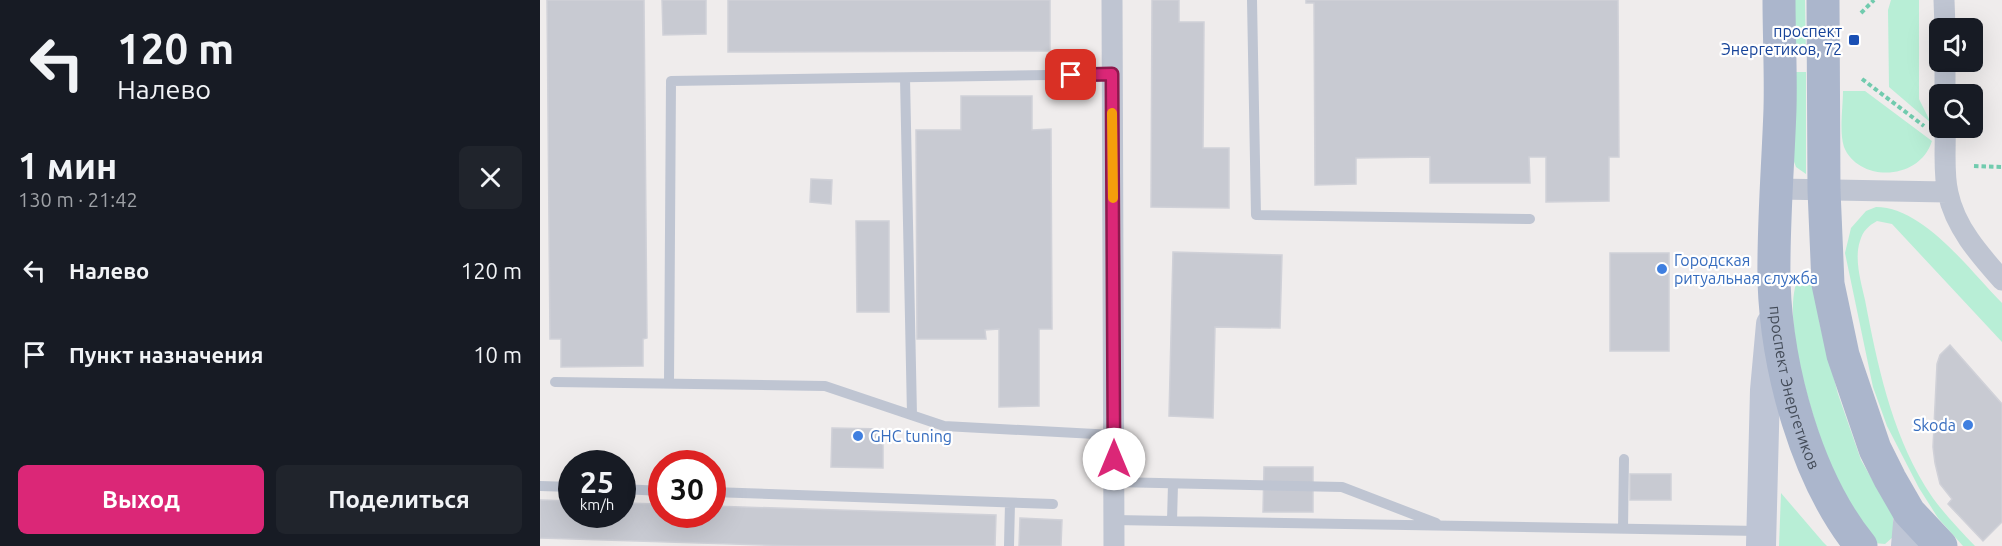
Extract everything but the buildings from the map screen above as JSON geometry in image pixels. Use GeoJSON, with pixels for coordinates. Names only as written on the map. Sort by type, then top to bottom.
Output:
{"type":"FeatureCollection","features":[{"type":"Feature","properties":{"kind":"main road","name":"проспект Энергетиков"},"geometry":{"type":"LineString","coordinates":[[1779,0],[1780,107],[1774,283],[1790,389],[1800,427],[1827,496],[1861,546]]}},
{"type":"Feature","properties":{"kind":"main road"},"geometry":{"type":"LineString","coordinates":[[1823,0],[1824,190],[1828,284],[1843,355],[1856,399],[1875,449],[1909,512],[1941,546]]}},
{"type":"Feature","properties":{"kind":"main road"},"geometry":{"type":"LineString","coordinates":[[1774,283],[1785,267],[1796,261],[1808,261],[1817,267],[1828,284]]}},
{"type":"Feature","properties":{"kind":"street"},"geometry":{"type":"LineString","coordinates":[[1112,0],[1114,546]]}},
{"type":"Feature","properties":{"kind":"street"},"geometry":{"type":"LineString","coordinates":[[1944,0],[1945,18]]}},
{"type":"Feature","properties":{"kind":"street"},"geometry":{"type":"LineString","coordinates":[[1940,138],[1947,192],[1957,221],[1978,253],[2002,280]]}},
{"type":"Feature","properties":{"kind":"street"},"geometry":{"type":"LineString","coordinates":[[1777,189],[1947,192]]}},
{"type":"Feature","properties":{"kind":"street"},"geometry":{"type":"LineString","coordinates":[[1762,538],[1766,390],[1774,283]]}},
{"type":"Feature","properties":{"kind":"street"},"geometry":{"type":"LineString","coordinates":[[1906,546],[1909,512]]}},
{"type":"Feature","properties":{"kind":"lane"},"geometry":{"type":"LineString","coordinates":[[1252,0],[1256,215],[1530,219]]}},
{"type":"Feature","properties":{"kind":"lane"},"geometry":{"type":"LineString","coordinates":[[669,383],[671,81],[1112,74]]}},
{"type":"Feature","properties":{"kind":"lane"},"geometry":{"type":"LineString","coordinates":[[905,78],[912,415]]}},
{"type":"Feature","properties":{"kind":"lane"},"geometry":{"type":"LineString","coordinates":[[555,382],[825,386],[944,426],[1114,435]]}},
{"type":"Feature","properties":{"kind":"lane"},"geometry":{"type":"LineString","coordinates":[[1623,529],[1624,459]]}},
{"type":"Feature","properties":{"kind":"lane"},"geometry":{"type":"LineString","coordinates":[[1114,482],[1342,487],[1444,526]]}},
{"type":"Feature","properties":{"kind":"lane"},"geometry":{"type":"LineString","coordinates":[[1172,521],[1173,484]]}},
{"type":"Feature","properties":{"kind":"lane"},"geometry":{"type":"LineString","coordinates":[[540,486],[558,487]]}},
{"type":"Feature","properties":{"kind":"lane"},"geometry":{"type":"LineString","coordinates":[[726,493],[1053,504]]}},
{"type":"Feature","properties":{"kind":"lane"},"geometry":{"type":"LineString","coordinates":[[1009,546],[1010,503]]}},
{"type":"Feature","properties":{"kind":"lane"},"geometry":{"type":"LineString","coordinates":[[1114,520],[1623,529],[1762,538]]}},
{"type":"Feature","properties":{"kind":"path"},"geometry":{"type":"LineString","coordinates":[[1861,13],[1874,0]]}},
{"type":"Feature","properties":{"kind":"path"},"geometry":{"type":"LineString","coordinates":[[1862,78],[1929,123]]}},
{"type":"Feature","properties":{"kind":"path"},"geometry":{"type":"LineString","coordinates":[[1974,166],[2002,167]]}},
{"type":"Feature","properties":{"kind":"green space"},"geometry":{"type":"Polygon","coordinates":[[[1794,0],[1805,0],[1806,56],[1795,56],[1794,0]]]}},
{"type":"Feature","properties":{"kind":"green space"},"geometry":{"type":"Polygon","coordinates":[[[1891,0],[1919,0],[1919,99],[1929,121],[1889,87],[1888,10],[1891,0]]]}},
{"type":"Feature","properties":{"kind":"green space"},"geometry":{"type":"Polygon","coordinates":[[[1795,72],[1806,72],[1806,174],[1796,167],[1793,159],[1795,72]]]}},
{"type":"Feature","properties":{"kind":"green space"},"geometry":{"type":"Polygon","coordinates":[[[1843,91],[1865,91],[1932,141],[1925,154],[1915,164],[1902,170],[1888,172],[1862,167],[1851,158],[1844,147],[1841,127],[1843,91]]]}},
{"type":"Feature","properties":{"kind":"green space"},"geometry":{"type":"Polygon","coordinates":[[[1876,207],[1894,210],[1929,229],[2002,303],[2002,342],[1892,224],[1877,221],[1863,234],[1858,248],[1859,270],[1880,372],[1894,419],[1913,465],[1930,494],[1975,546],[1963,546],[1938,518],[1919,488],[1887,426],[1873,387],[1845,253],[1851,228],[1866,211],[1876,207]]]}},
{"type":"Feature","properties":{"kind":"green space"},"geometry":{"type":"Polygon","coordinates":[[[1802,272],[1812,276],[1820,325],[1838,394],[1861,460],[1893,516],[1893,537],[1885,544],[1874,543],[1855,522],[1831,468],[1807,395],[1793,322],[1794,293],[1802,272]]]}},
{"type":"Feature","properties":{"kind":"green space"},"geometry":{"type":"Polygon","coordinates":[[[1781,493],[1823,542],[1827,546],[1779,546],[1781,493]]]}},
{"type":"Feature","properties":{"kind":"slow traffic"},"geometry":{"type":"LineString","coordinates":[[1112,113],[1113,198]]}},
{"type":"Feature","properties":{"kind":"place","name":"проспект Энергетиков, 72"},"geometry":{"type":"Point","coordinates":[1854,40]}},
{"type":"Feature","properties":{"kind":"place","name":"Городская ритуальная служба"},"geometry":{"type":"Point","coordinates":[1662,269]}},
{"type":"Feature","properties":{"kind":"place","name":"Skoda"},"geometry":{"type":"Point","coordinates":[1968,425]}},
{"type":"Feature","properties":{"kind":"place","name":"GHC tuning"},"geometry":{"type":"Point","coordinates":[858,436]}},
{"type":"Feature","properties":{"kind":"route"},"geometry":{"type":"LineString","coordinates":[[1071,75],[1112,74],[1114,459]]}}]}
